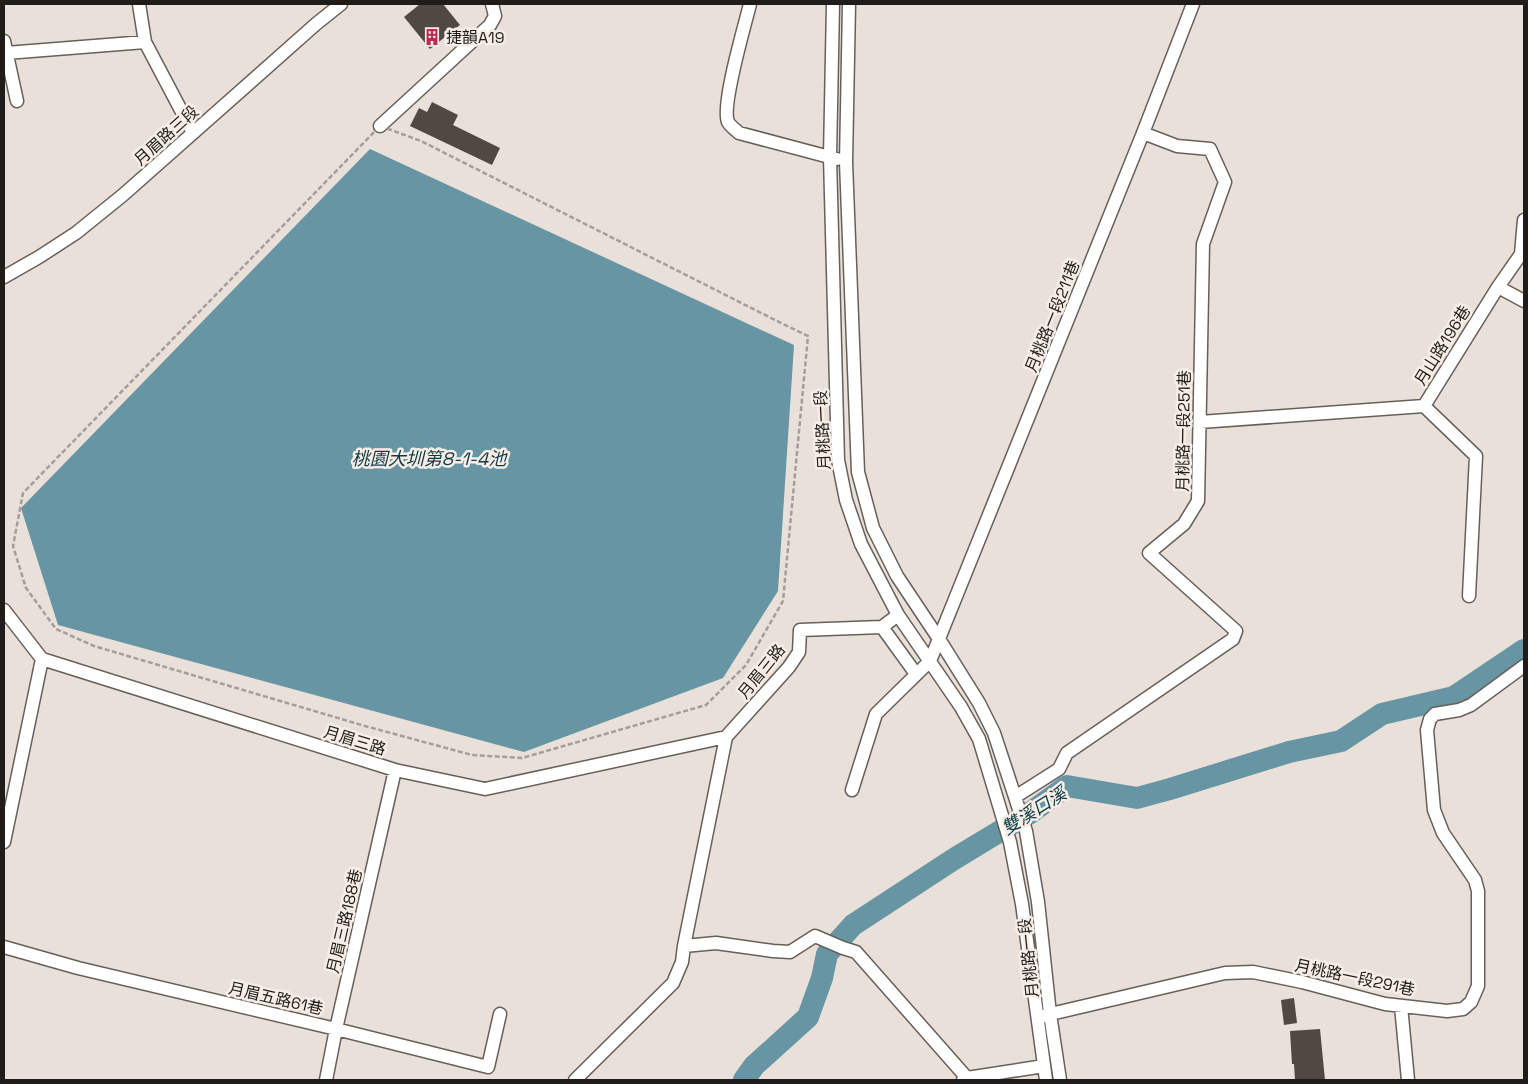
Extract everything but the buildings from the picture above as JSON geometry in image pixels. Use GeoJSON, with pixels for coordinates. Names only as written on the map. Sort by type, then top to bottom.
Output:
{"type":"FeatureCollection","features":[{"type":"Feature","properties":{"kind":"street"},"geometry":{"type":"LineString","coordinates":[[139,4],[145,42],[193,133]]}},
{"type":"Feature","properties":{"kind":"street","name":"月眉路三段"},"geometry":{"type":"LineString","coordinates":[[4,278],[76,233],[123,195],[341,4]]}},
{"type":"Feature","properties":{"kind":"street"},"geometry":{"type":"LineString","coordinates":[[380,126],[490,25],[495,16],[492,4]]}},
{"type":"Feature","properties":{"kind":"street"},"geometry":{"type":"LineString","coordinates":[[750,4],[726,108],[728,123],[739,133],[846,162]]}},
{"type":"Feature","properties":{"kind":"street","name":"月桃路一段"},"geometry":{"type":"LineString","coordinates":[[833,4],[830,157],[838,460],[846,500],[861,544],[898,615],[962,707],[979,739],[1010,842],[1022,904],[1046,1080]]}},
{"type":"Feature","properties":{"kind":"street","name":"月桃路一段"},"geometry":{"type":"LineString","coordinates":[[849,4],[846,162],[858,472],[873,528],[897,576],[939,639],[979,704],[994,733],[1026,832],[1038,902],[1050,1014],[1060,1080]]}},
{"type":"Feature","properties":{"kind":"street","name":"月桃路一段211巷"},"geometry":{"type":"LineString","coordinates":[[930,661],[1143,133],[1193,4]]}},
{"type":"Feature","properties":{"kind":"street"},"geometry":{"type":"LineString","coordinates":[[16,101],[5,47],[145,42]]}},
{"type":"Feature","properties":{"kind":"street","name":"月桃路一段251巷"},"geometry":{"type":"LineString","coordinates":[[1016,801],[1059,770],[1067,753],[1234,639],[1236,631],[1149,553],[1184,524],[1198,501],[1203,244],[1225,182],[1210,149],[1177,146],[1143,133]]}},
{"type":"Feature","properties":{"kind":"street","name":"月山路196巷"},"geometry":{"type":"LineString","coordinates":[[1470,596],[1476,456],[1424,406],[1498,287],[1523,255],[1524,220]]}},
{"type":"Feature","properties":{"kind":"street"},"geometry":{"type":"LineString","coordinates":[[1498,287],[1524,301]]}},
{"type":"Feature","properties":{"kind":"street"},"geometry":{"type":"LineString","coordinates":[[1200,422],[1424,406]]}},
{"type":"Feature","properties":{"kind":"street"},"geometry":{"type":"LineString","coordinates":[[4,610],[42,660],[4,842]]}},
{"type":"Feature","properties":{"kind":"street"},"geometry":{"type":"LineString","coordinates":[[898,615],[882,627],[916,674]]}},
{"type":"Feature","properties":{"kind":"street","name":"月眉三路"},"geometry":{"type":"LineString","coordinates":[[42,660],[395,770],[485,789],[726,737],[789,667],[799,652],[800,630],[882,627]]}},
{"type":"Feature","properties":{"kind":"street"},"geometry":{"type":"LineString","coordinates":[[852,790],[876,714],[930,661]]}},
{"type":"Feature","properties":{"kind":"street","name":"月桃路一段291巷"},"geometry":{"type":"LineString","coordinates":[[1037,1017],[1225,973],[1253,972],[1302,982],[1385,1004],[1447,1011],[1463,1009],[1471,1002],[1478,986],[1478,891],[1475,880],[1443,833],[1434,810],[1427,730],[1430,719],[1435,714],[1459,710],[1471,705],[1524,666]]}},
{"type":"Feature","properties":{"kind":"street"},"geometry":{"type":"LineString","coordinates":[[575,1080],[673,983],[682,962],[726,737]]}},
{"type":"Feature","properties":{"kind":"street","name":"月眉三路188巷"},"geometry":{"type":"LineString","coordinates":[[326,1080],[395,770]]}},
{"type":"Feature","properties":{"kind":"street"},"geometry":{"type":"LineString","coordinates":[[684,946],[716,943],[790,952],[815,936],[856,952],[965,1079],[1044,1066]]}},
{"type":"Feature","properties":{"kind":"street","name":"月眉五路61巷"},"geometry":{"type":"LineString","coordinates":[[4,946],[78,968],[488,1067],[500,1014]]}},
{"type":"Feature","properties":{"kind":"street"},"geometry":{"type":"LineString","coordinates":[[1402,1006],[1408,1080]]}},
{"type":"Feature","properties":{"kind":"path"},"geometry":{"type":"LineString","coordinates":[[380,126],[421,141],[808,336],[783,601],[746,664],[706,706],[522,758],[472,755],[365,726],[94,646],[56,629],[26,588],[13,546],[23,493],[380,126]]}},
{"type":"Feature","properties":{"kind":"water","name":"桃園大圳第8-1-4池"},"geometry":{"type":"Polygon","coordinates":[[[370,149],[794,345],[778,591],[723,678],[524,752],[58,625],[21,508],[370,149]]]}},
{"type":"Feature","properties":{"kind":"waterway","name":"雙溪口溪"},"geometry":{"type":"LineString","coordinates":[[744,1080],[754,1066],[808,1017],[822,978],[827,954],[853,925],[954,859],[1030,813],[1067,786],[1137,798],[1289,752],[1341,741],[1382,714],[1454,697],[1524,650]]}},
{"type":"Feature","properties":{"kind":"place","name":"捷韻A19"},"geometry":{"type":"Point","coordinates":[432,37]}}]}
